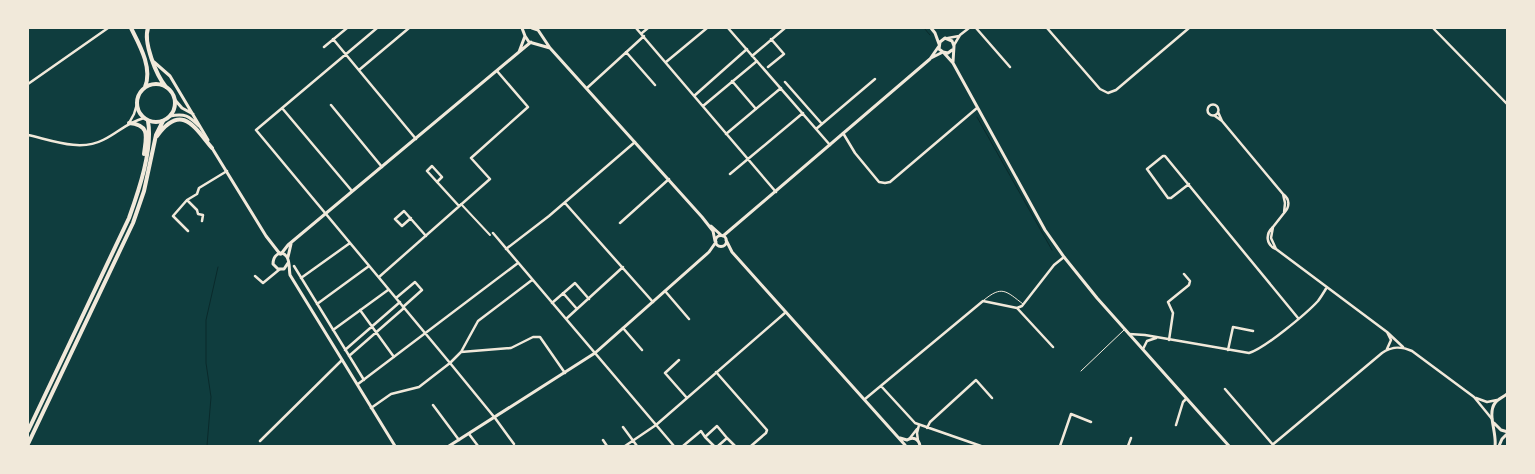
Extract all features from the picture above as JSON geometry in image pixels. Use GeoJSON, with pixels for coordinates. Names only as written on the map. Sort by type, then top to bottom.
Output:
{"type":"FeatureCollection","features":[{"type":"Feature","properties":{"kind":"main road"},"geometry":{"type":"LineString","coordinates":[[131,28],[147,71],[147,81],[139,95],[137,104],[140,113],[146,119],[155,122],[163,121],[170,116],[174,109],[175,100],[161,80],[147,42],[148,29]]}},
{"type":"Feature","properties":{"kind":"main road"},"geometry":{"type":"LineString","coordinates":[[144,88],[154,84],[160,84],[168,88]]}},
{"type":"Feature","properties":{"kind":"main road"},"geometry":{"type":"LineString","coordinates":[[28,431],[129,218],[137,194],[150,137],[146,119]]}},
{"type":"Feature","properties":{"kind":"main road"},"geometry":{"type":"LineString","coordinates":[[155,140],[159,132],[171,123],[183,120],[194,125],[212,148]]}},
{"type":"Feature","properties":{"kind":"main road"},"geometry":{"type":"LineString","coordinates":[[28,444],[136,215],[144,190],[155,140],[163,121]]}},
{"type":"Feature","properties":{"kind":"main road"},"geometry":{"type":"LineString","coordinates":[[129,123],[140,124],[145,131],[144,165]]}},
{"type":"Feature","properties":{"kind":"street"},"geometry":{"type":"LineString","coordinates":[[28,84],[108,28]]}},
{"type":"Feature","properties":{"kind":"street"},"geometry":{"type":"LineString","coordinates":[[324,47],[347,28]]}},
{"type":"Feature","properties":{"kind":"street"},"geometry":{"type":"LineString","coordinates":[[378,28],[256,130],[426,333],[514,444]]}},
{"type":"Feature","properties":{"kind":"street"},"geometry":{"type":"LineString","coordinates":[[359,70],[409,28]]}},
{"type":"Feature","properties":{"kind":"street"},"geometry":{"type":"LineString","coordinates":[[522,28],[527,40],[536,39],[550,48],[702,217],[721,247],[732,252]]}},
{"type":"Feature","properties":{"kind":"street"},"geometry":{"type":"LineString","coordinates":[[274,256],[280,254],[536,39],[537,29],[530,28],[525,35],[519,52]]}},
{"type":"Feature","properties":{"kind":"street"},"geometry":{"type":"LineString","coordinates":[[636,28],[776,192]]}},
{"type":"Feature","properties":{"kind":"street"},"geometry":{"type":"LineString","coordinates":[[586,88],[626,52],[648,28]]}},
{"type":"Feature","properties":{"kind":"street"},"geometry":{"type":"LineString","coordinates":[[666,62],[708,28]]}},
{"type":"Feature","properties":{"kind":"street"},"geometry":{"type":"LineString","coordinates":[[728,28],[830,145]]}},
{"type":"Feature","properties":{"kind":"street"},"geometry":{"type":"LineString","coordinates":[[752,56],[785,28]]}},
{"type":"Feature","properties":{"kind":"street"},"geometry":{"type":"LineString","coordinates":[[931,28],[943,53],[952,63],[1045,230],[1064,257],[1138,345],[1228,446]]}},
{"type":"Feature","properties":{"kind":"street"},"geometry":{"type":"LineString","coordinates":[[724,238],[930,59],[943,53],[948,53],[960,35],[969,28]]}},
{"type":"Feature","properties":{"kind":"street"},"geometry":{"type":"LineString","coordinates":[[976,28],[1010,67]]}},
{"type":"Feature","properties":{"kind":"street"},"geometry":{"type":"LineString","coordinates":[[1047,28],[1100,89],[1109,93],[1115,91],[1189,28]]}},
{"type":"Feature","properties":{"kind":"street"},"geometry":{"type":"LineString","coordinates":[[1433,28],[1508,105]]}},
{"type":"Feature","properties":{"kind":"street"},"geometry":{"type":"LineString","coordinates":[[935,33],[952,41],[952,63]]}},
{"type":"Feature","properties":{"kind":"street"},"geometry":{"type":"LineString","coordinates":[[930,59],[941,40],[960,35]]}},
{"type":"Feature","properties":{"kind":"street"},"geometry":{"type":"LineString","coordinates":[[333,39],[416,139]]}},
{"type":"Feature","properties":{"kind":"street"},"geometry":{"type":"LineString","coordinates":[[536,39],[550,48]]}},
{"type":"Feature","properties":{"kind":"street"},"geometry":{"type":"LineString","coordinates":[[768,67],[784,54],[772,39]]}},
{"type":"Feature","properties":{"kind":"street"},"geometry":{"type":"LineString","coordinates":[[694,96],[747,49]]}},
{"type":"Feature","properties":{"kind":"street"},"geometry":{"type":"LineString","coordinates":[[626,52],[655,85]]}},
{"type":"Feature","properties":{"kind":"street"},"geometry":{"type":"LineString","coordinates":[[703,106],[757,60]]}},
{"type":"Feature","properties":{"kind":"street"},"geometry":{"type":"LineString","coordinates":[[154,61],[168,73],[267,237],[274,256],[270,278]]}},
{"type":"Feature","properties":{"kind":"street"},"geometry":{"type":"LineString","coordinates":[[379,277],[490,179],[471,158],[528,107],[497,71]]}},
{"type":"Feature","properties":{"kind":"street"},"geometry":{"type":"LineString","coordinates":[[816,129],[875,78]]}},
{"type":"Feature","properties":{"kind":"street"},"geometry":{"type":"LineString","coordinates":[[732,82],[756,109]]}},
{"type":"Feature","properties":{"kind":"street"},"geometry":{"type":"LineString","coordinates":[[785,82],[822,124]]}},
{"type":"Feature","properties":{"kind":"street"},"geometry":{"type":"LineString","coordinates":[[726,134],[781,88]]}},
{"type":"Feature","properties":{"kind":"street"},"geometry":{"type":"LineString","coordinates":[[175,100],[182,108],[193,114]]}},
{"type":"Feature","properties":{"kind":"street"},"geometry":{"type":"LineString","coordinates":[[129,123],[137,104]]}},
{"type":"Feature","properties":{"kind":"street"},"geometry":{"type":"LineString","coordinates":[[331,105],[382,167]]}},
{"type":"Feature","properties":{"kind":"street"},"geometry":{"type":"LineString","coordinates":[[1222,121],[1208,112],[1210,106],[1217,106],[1222,121],[1287,198],[1287,209],[1268,233],[1268,240],[1271,246],[1392,335],[1397,342],[1474,397],[1498,428],[1508,433],[1502,439],[1499,446]]}},
{"type":"Feature","properties":{"kind":"street"},"geometry":{"type":"LineString","coordinates":[[282,108],[353,192]]}},
{"type":"Feature","properties":{"kind":"street"},"geometry":{"type":"LineString","coordinates":[[843,133],[855,153],[879,182],[885,183],[890,182],[977,108]]}},
{"type":"Feature","properties":{"kind":"street"},"geometry":{"type":"LineString","coordinates":[[1213,116],[1218,112]]}},
{"type":"Feature","properties":{"kind":"street"},"geometry":{"type":"LineString","coordinates":[[730,174],[803,113]]}},
{"type":"Feature","properties":{"kind":"street"},"geometry":{"type":"LineString","coordinates":[[170,116],[187,115],[199,126]]}},
{"type":"Feature","properties":{"kind":"street"},"geometry":{"type":"LineString","coordinates":[[28,135],[71,145],[85,145],[103,140],[129,123],[146,119]]}},
{"type":"Feature","properties":{"kind":"street"},"geometry":{"type":"LineString","coordinates":[[506,249],[565,203],[635,142]]}},
{"type":"Feature","properties":{"kind":"street"},"geometry":{"type":"LineString","coordinates":[[1189,184],[1171,198],[1168,198],[1147,169],[1165,156],[1189,184],[1298,318]]}},
{"type":"Feature","properties":{"kind":"street"},"geometry":{"type":"LineString","coordinates":[[437,182],[442,177],[432,166],[427,171],[437,182],[460,205],[492,234],[518,262],[674,446]]}},
{"type":"Feature","properties":{"kind":"street"},"geometry":{"type":"LineString","coordinates":[[188,231],[173,216],[187,200],[197,194],[199,188],[227,171]]}},
{"type":"Feature","properties":{"kind":"street"},"geometry":{"type":"LineString","coordinates":[[620,223],[669,179]]}},
{"type":"Feature","properties":{"kind":"street"},"geometry":{"type":"LineString","coordinates":[[187,200],[198,210],[198,214],[203,215],[202,221]]}},
{"type":"Feature","properties":{"kind":"street"},"geometry":{"type":"LineString","coordinates":[[565,203],[654,302]]}},
{"type":"Feature","properties":{"kind":"street"},"geometry":{"type":"LineString","coordinates":[[411,218],[402,226],[395,219],[404,211],[411,218],[426,236]]}},
{"type":"Feature","properties":{"kind":"street"},"geometry":{"type":"LineString","coordinates":[[702,217],[724,238],[732,252],[905,446]]}},
{"type":"Feature","properties":{"kind":"street"},"geometry":{"type":"LineString","coordinates":[[449,446],[595,353],[709,252],[719,236],[724,238]]}},
{"type":"Feature","properties":{"kind":"street"},"geometry":{"type":"LineString","coordinates":[[267,237],[280,254],[288,258]]}},
{"type":"Feature","properties":{"kind":"street"},"geometry":{"type":"LineString","coordinates":[[709,252],[725,245],[724,238]]}},
{"type":"Feature","properties":{"kind":"street"},"geometry":{"type":"LineString","coordinates":[[291,243],[288,250],[290,275],[395,446]]}},
{"type":"Feature","properties":{"kind":"street"},"geometry":{"type":"LineString","coordinates":[[301,278],[350,243]]}},
{"type":"Feature","properties":{"kind":"street"},"geometry":{"type":"LineString","coordinates":[[1017,308],[1023,304],[1054,265],[1064,257]]}},
{"type":"Feature","properties":{"kind":"street"},"geometry":{"type":"LineString","coordinates":[[357,384],[394,358],[518,262]]}},
{"type":"Feature","properties":{"kind":"street"},"geometry":{"type":"LineString","coordinates":[[255,276],[263,283],[286,267],[288,263]]}},
{"type":"Feature","properties":{"kind":"street"},"geometry":{"type":"LineString","coordinates":[[273,264],[275,268],[281,269],[290,275]]}},
{"type":"Feature","properties":{"kind":"street"},"geometry":{"type":"LineString","coordinates":[[294,266],[364,380]]}},
{"type":"Feature","properties":{"kind":"street"},"geometry":{"type":"LineString","coordinates":[[317,304],[369,266]]}},
{"type":"Feature","properties":{"kind":"street"},"geometry":{"type":"LineString","coordinates":[[566,319],[623,267]]}},
{"type":"Feature","properties":{"kind":"street"},"geometry":{"type":"LineString","coordinates":[[1184,274],[1190,282],[1189,285]]}},
{"type":"Feature","properties":{"kind":"street"},"geometry":{"type":"LineString","coordinates":[[371,408],[391,394],[419,387],[450,363],[461,352],[478,322],[532,280]]}},
{"type":"Feature","properties":{"kind":"street"},"geometry":{"type":"LineString","coordinates":[[1169,340],[1173,313],[1168,302],[1194,281]]}},
{"type":"Feature","properties":{"kind":"street"},"geometry":{"type":"LineString","coordinates":[[349,356],[422,290],[415,282],[396,298]]}},
{"type":"Feature","properties":{"kind":"street"},"geometry":{"type":"LineString","coordinates":[[552,303],[575,283],[589,299]]}},
{"type":"Feature","properties":{"kind":"street"},"geometry":{"type":"LineString","coordinates":[[1129,334],[1246,353],[1256,351],[1316,302],[1326,288]]}},
{"type":"Feature","properties":{"kind":"street"},"geometry":{"type":"LineString","coordinates":[[333,330],[389,289]]}},
{"type":"Feature","properties":{"kind":"street"},"geometry":{"type":"LineString","coordinates":[[665,292],[689,319]]}},
{"type":"Feature","properties":{"kind":"street"},"geometry":{"type":"LineString","coordinates":[[563,293],[577,309]]}},
{"type":"Feature","properties":{"kind":"street"},"geometry":{"type":"LineString","coordinates":[[865,399],[983,301],[1017,308],[1053,347]]}},
{"type":"Feature","properties":{"kind":"street"},"geometry":{"type":"LineString","coordinates":[[345,350],[400,302]]}},
{"type":"Feature","properties":{"kind":"street"},"geometry":{"type":"LineString","coordinates":[[360,310],[394,358]]}},
{"type":"Feature","properties":{"kind":"street"},"geometry":{"type":"LineString","coordinates":[[625,446],[656,424],[786,312]]}},
{"type":"Feature","properties":{"kind":"street"},"geometry":{"type":"LineString","coordinates":[[1228,350],[1232,327],[1253,331]]}},
{"type":"Feature","properties":{"kind":"street"},"geometry":{"type":"LineString","coordinates":[[623,328],[642,350]]}},
{"type":"Feature","properties":{"kind":"street"},"geometry":{"type":"LineString","coordinates":[[1387,332],[1391,338],[1392,346],[1395,347]]}},
{"type":"Feature","properties":{"kind":"street"},"geometry":{"type":"LineString","coordinates":[[1135,341],[1138,334]]}},
{"type":"Feature","properties":{"kind":"street"},"geometry":{"type":"LineString","coordinates":[[461,352],[511,348],[533,337],[540,337],[565,373]]}},
{"type":"Feature","properties":{"kind":"street"},"geometry":{"type":"LineString","coordinates":[[1138,345],[1150,339],[1158,338]]}},
{"type":"Feature","properties":{"kind":"street"},"geometry":{"type":"LineString","coordinates":[[1225,389],[1273,446],[1385,350],[1391,342]]}},
{"type":"Feature","properties":{"kind":"street"},"geometry":{"type":"LineString","coordinates":[[1395,347],[1398,345],[1397,342]]}},
{"type":"Feature","properties":{"kind":"street"},"geometry":{"type":"LineString","coordinates":[[1143,350],[1145,343]]}},
{"type":"Feature","properties":{"kind":"street"},"geometry":{"type":"LineString","coordinates":[[1385,350],[1395,347],[1407,349]]}},
{"type":"Feature","properties":{"kind":"street"},"geometry":{"type":"LineString","coordinates":[[260,441],[342,360]]}},
{"type":"Feature","properties":{"kind":"street"},"geometry":{"type":"LineString","coordinates":[[679,360],[665,373],[687,398]]}},
{"type":"Feature","properties":{"kind":"street"},"geometry":{"type":"LineString","coordinates":[[716,372],[766,430],[766,433],[751,446]]}},
{"type":"Feature","properties":{"kind":"street"},"geometry":{"type":"LineString","coordinates":[[926,428],[976,380],[992,398]]}},
{"type":"Feature","properties":{"kind":"street"},"geometry":{"type":"LineString","coordinates":[[881,386],[913,421],[919,425],[981,446]]}},
{"type":"Feature","properties":{"kind":"street"},"geometry":{"type":"LineString","coordinates":[[1474,397],[1489,402],[1508,395]]}},
{"type":"Feature","properties":{"kind":"street"},"geometry":{"type":"LineString","coordinates":[[1495,446],[1496,435],[1493,408],[1501,398]]}},
{"type":"Feature","properties":{"kind":"street"},"geometry":{"type":"LineString","coordinates":[[1176,425],[1183,402],[1186,399]]}},
{"type":"Feature","properties":{"kind":"street"},"geometry":{"type":"LineString","coordinates":[[433,405],[460,440]]}},
{"type":"Feature","properties":{"kind":"street"},"geometry":{"type":"LineString","coordinates":[[1060,446],[1071,414],[1091,422]]}},
{"type":"Feature","properties":{"kind":"street"},"geometry":{"type":"LineString","coordinates":[[905,446],[919,425]]}},
{"type":"Feature","properties":{"kind":"street"},"geometry":{"type":"LineString","coordinates":[[919,425],[917,433],[920,446]]}},
{"type":"Feature","properties":{"kind":"street"},"geometry":{"type":"LineString","coordinates":[[705,437],[717,426],[734,446]]}},
{"type":"Feature","properties":{"kind":"street"},"geometry":{"type":"LineString","coordinates":[[622,427],[637,446]]}},
{"type":"Feature","properties":{"kind":"street"},"geometry":{"type":"LineString","coordinates":[[683,446],[701,431],[714,446]]}},
{"type":"Feature","properties":{"kind":"street"},"geometry":{"type":"LineString","coordinates":[[469,434],[478,446]]}},
{"type":"Feature","properties":{"kind":"street"},"geometry":{"type":"LineString","coordinates":[[898,436],[908,439],[914,438],[918,441]]}},
{"type":"Feature","properties":{"kind":"street"},"geometry":{"type":"LineString","coordinates":[[718,446],[727,438]]}},
{"type":"Feature","properties":{"kind":"street"},"geometry":{"type":"LineString","coordinates":[[1128,446],[1131,438]]}},
{"type":"Feature","properties":{"kind":"street"},"geometry":{"type":"LineString","coordinates":[[603,440],[607,446]]}},
{"type":"Feature","properties":{"kind":"street"},"geometry":{"type":"LineString","coordinates":[[755,443],[758,446]]}},
{"type":"Feature","properties":{"kind":"lane"},"geometry":{"type":"LineString","coordinates":[[983,301],[997,291],[1005,291],[1023,304]]}},
{"type":"Feature","properties":{"kind":"lane"},"geometry":{"type":"LineString","coordinates":[[1081,371],[1125,330]]}},
{"type":"Feature","properties":{"kind":"waterway"},"geometry":{"type":"LineString","coordinates":[[924,28],[930,35]]}},
{"type":"Feature","properties":{"kind":"waterway"},"geometry":{"type":"LineString","coordinates":[[977,117],[1052,250]]}},
{"type":"Feature","properties":{"kind":"waterway"},"geometry":{"type":"LineString","coordinates":[[207,446],[211,397],[206,363],[206,320],[218,267]]}}]}
